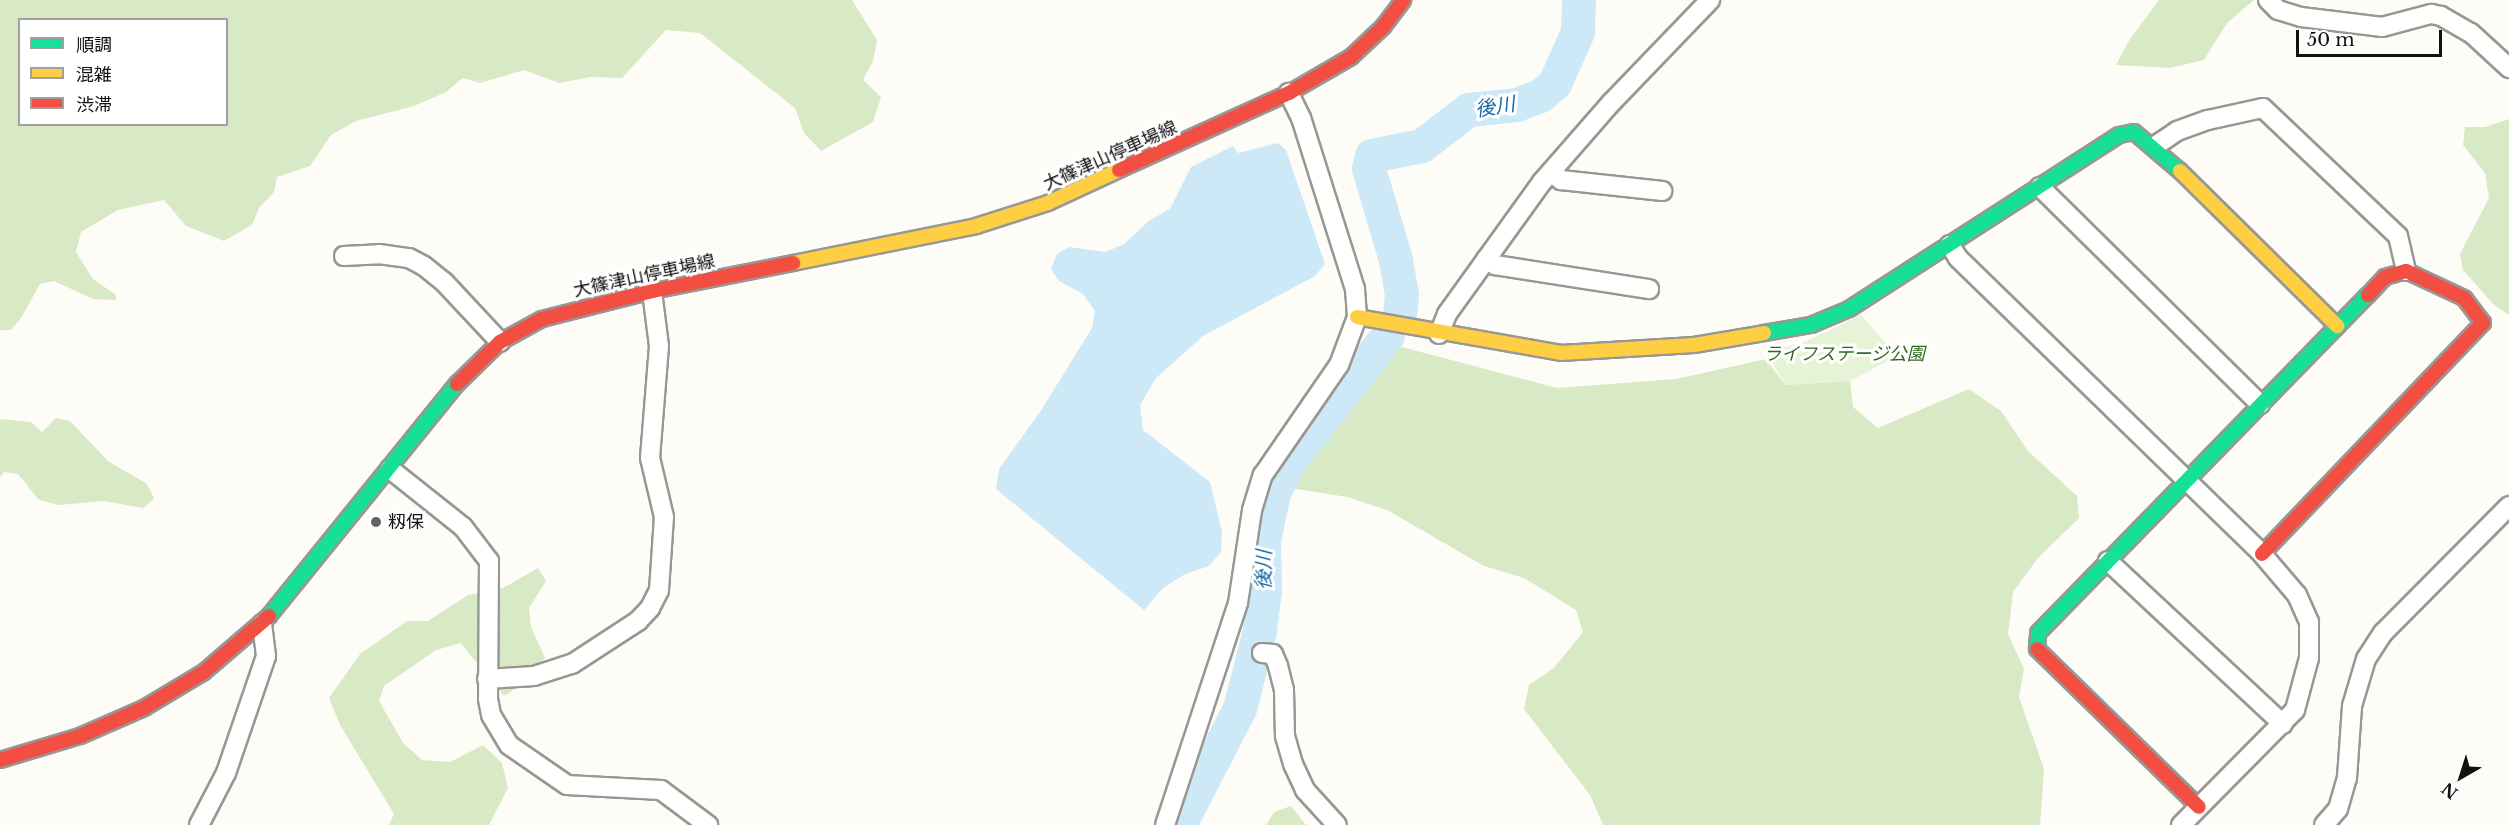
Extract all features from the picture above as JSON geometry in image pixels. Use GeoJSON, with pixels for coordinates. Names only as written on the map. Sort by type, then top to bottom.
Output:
{"type":"FeatureCollection","features":[{"type":"Feature","properties":{"kind":"street","name":"大篠津山停車場線"},"geometry":{"type":"LineString","coordinates":[[0,760],[80,736],[144,708],[204,672],[262,624],[463,377],[500,342],[542,319],[652,291],[976,226],[1048,203],[1114,176],[1289,93],[1351,57],[1383,27],[1403,0]]}},
{"type":"Feature","properties":{"kind":"street"},"geometry":{"type":"LineString","coordinates":[[1439,334],[1447,314],[1551,172],[1710,0]]}},
{"type":"Feature","properties":{"kind":"street"},"geometry":{"type":"LineString","coordinates":[[2268,0],[2278,10],[2301,17],[2382,27],[2431,14],[2441,16],[2471,33],[2509,68]]}},
{"type":"Feature","properties":{"kind":"street"},"geometry":{"type":"LineString","coordinates":[[1164,825],[1238,603],[1252,510],[1263,475],[1340,365],[1357,317],[1355,290],[1301,118],[1289,93]]}},
{"type":"Feature","properties":{"kind":"street"},"geometry":{"type":"LineString","coordinates":[[2156,146],[2177,131],[2208,120],[2263,108],[2398,236],[2406,271]]}},
{"type":"Feature","properties":{"kind":"street"},"geometry":{"type":"LineString","coordinates":[[1357,317],[1439,334],[1562,353],[1606,353],[1772,333],[1811,325],[1849,309],[2119,135],[2134,132],[2156,146],[2337,326]]}},
{"type":"Feature","properties":{"kind":"street"},"geometry":{"type":"LineString","coordinates":[[1551,172],[1561,180],[1662,191]]}},
{"type":"Feature","properties":{"kind":"street"},"geometry":{"type":"LineString","coordinates":[[2040,187],[2260,404]]}},
{"type":"Feature","properties":{"kind":"street"},"geometry":{"type":"LineString","coordinates":[[1950,244],[1958,258],[2262,554],[2297,595],[2310,622],[2305,677],[2295,710],[2181,825]]}},
{"type":"Feature","properties":{"kind":"street"},"geometry":{"type":"LineString","coordinates":[[344,256],[379,254],[409,258],[424,266],[444,282],[500,342]]}},
{"type":"Feature","properties":{"kind":"street"},"geometry":{"type":"LineString","coordinates":[[1486,259],[1496,266],[1649,289]]}},
{"type":"Feature","properties":{"kind":"street"},"geometry":{"type":"LineString","coordinates":[[2199,807],[2036,649],[2038,633],[2385,277],[2406,271],[2464,298],[2483,323],[2262,554]]}},
{"type":"Feature","properties":{"kind":"street"},"geometry":{"type":"LineString","coordinates":[[487,679],[534,676],[572,664],[638,621],[650,608],[659,590],[664,517],[650,458],[659,346],[652,291]]}},
{"type":"Feature","properties":{"kind":"street"},"geometry":{"type":"LineString","coordinates":[[390,469],[463,527],[489,561],[487,679],[491,715],[498,731],[524,758],[553,779],[587,788],[661,790],[708,825]]}},
{"type":"Feature","properties":{"kind":"street"},"geometry":{"type":"LineString","coordinates":[[2324,825],[2338,809],[2347,778],[2352,706],[2366,658],[2383,633],[2509,506]]}},
{"type":"Feature","properties":{"kind":"street"},"geometry":{"type":"LineString","coordinates":[[2108,561],[2283,724]]}},
{"type":"Feature","properties":{"kind":"street"},"geometry":{"type":"LineString","coordinates":[[199,825],[226,773],[266,656],[262,624]]}},
{"type":"Feature","properties":{"kind":"street"},"geometry":{"type":"LineString","coordinates":[[1262,653],[1273,654],[1278,666],[1284,690],[1285,736],[1293,764],[1305,790],[1337,825]]}},
{"type":"Feature","properties":{"kind":"green space"},"geometry":{"type":"Polygon","coordinates":[[[0,0],[852,0],[877,40],[873,61],[863,80],[881,97],[873,122],[821,151],[804,133],[795,108],[700,33],[666,30],[622,78],[591,77],[559,83],[524,70],[480,83],[463,78],[446,92],[414,106],[356,121],[331,135],[310,166],[277,177],[274,192],[259,208],[252,225],[224,241],[186,226],[164,200],[118,210],[81,232],[76,252],[93,279],[116,295],[116,300],[93,299],[54,281],[40,284],[21,318],[11,330],[0,330],[0,0]]]}},
{"type":"Feature","properties":{"kind":"green space"},"geometry":{"type":"Polygon","coordinates":[[[2159,0],[2254,0],[2227,23],[2204,60],[2170,68],[2116,65],[2130,39],[2159,0]]]}},
{"type":"Feature","properties":{"kind":"green space"},"geometry":{"type":"Polygon","coordinates":[[[2509,119],[2509,315],[2494,305],[2463,270],[2460,254],[2489,198],[2485,173],[2463,145],[2465,127],[2485,127],[2509,119]]]}},
{"type":"Feature","properties":{"kind":"green space","name":"ライフステージ公園"},"geometry":{"type":"Polygon","coordinates":[[[1861,315],[1897,356],[1850,381],[1785,385],[1766,352],[1802,343],[1861,315]]]}},
{"type":"Feature","properties":{"kind":"green space"},"geometry":{"type":"Polygon","coordinates":[[[1402,347],[1557,388],[1676,379],[1766,359],[1785,385],[1850,381],[1853,407],[1878,428],[1969,389],[2001,411],[2028,451],[2077,496],[2079,518],[2038,558],[2013,592],[2008,634],[2024,669],[2019,697],[2044,769],[2040,825],[1603,825],[1590,795],[1524,709],[1529,685],[1554,668],[1583,632],[1576,610],[1524,578],[1484,566],[1387,510],[1347,497],[1291,488],[1293,468],[1326,424],[1381,358],[1402,347]]]}},
{"type":"Feature","properties":{"kind":"green space"},"geometry":{"type":"Polygon","coordinates":[[[56,418],[70,421],[108,461],[147,484],[154,498],[144,508],[103,501],[59,505],[39,500],[18,474],[4,472],[0,477],[0,419],[31,422],[42,432],[56,418]]]}},
{"type":"Feature","properties":{"kind":"green space"},"geometry":{"type":"Polygon","coordinates":[[[538,568],[546,581],[529,608],[531,627],[545,658],[510,693],[503,696],[494,674],[473,659],[461,643],[436,650],[384,686],[379,701],[403,743],[422,760],[450,762],[483,745],[502,763],[508,788],[489,825],[389,825],[394,814],[340,725],[329,698],[360,654],[407,621],[428,621],[468,595],[503,588],[538,568]]]}},
{"type":"Feature","properties":{"kind":"green space"},"geometry":{"type":"Polygon","coordinates":[[[1291,806],[1306,825],[1266,825],[1274,812],[1291,806]]]}},
{"type":"Feature","properties":{"kind":"water"},"geometry":{"type":"Polygon","coordinates":[[[1278,143],[1286,150],[1325,264],[1315,276],[1203,336],[1156,378],[1140,405],[1143,430],[1210,482],[1222,532],[1221,552],[1209,566],[1185,574],[1163,588],[1144,610],[996,489],[999,469],[1040,412],[1092,328],[1095,311],[1083,294],[1059,281],[1051,269],[1057,254],[1069,247],[1106,252],[1124,244],[1150,220],[1170,209],[1191,167],[1233,146],[1238,153],[1278,143]]]}},
{"type":"Feature","properties":{"kind":"waterway","name":"後川"},"geometry":{"type":"LineString","coordinates":[[1400,315],[1402,295],[1396,260],[1369,169],[1372,156],[1422,146],[1469,110],[1517,105],[1541,96],[1555,84],[1578,32],[1579,0]]}},
{"type":"Feature","properties":{"kind":"waterway","name":"後川"},"geometry":{"type":"LineString","coordinates":[[1180,825],[1240,709],[1260,631],[1265,593],[1264,541],[1274,493],[1289,463],[1388,336]]}},
{"type":"Feature","properties":{"kind":"traffic: fast"},"geometry":{"type":"LineString","coordinates":[[1764,333],[1811,325],[1849,309],[2119,135],[2134,132],[2180,171]]}},
{"type":"Feature","properties":{"kind":"traffic: fast"},"geometry":{"type":"LineString","coordinates":[[2037,649],[2038,633],[2368,295]]}},
{"type":"Feature","properties":{"kind":"traffic: fast"},"geometry":{"type":"LineString","coordinates":[[269,616],[457,384]]}},
{"type":"Feature","properties":{"kind":"traffic: slow"},"geometry":{"type":"LineString","coordinates":[[793,263],[976,226],[1048,203],[1119,170]]}},
{"type":"Feature","properties":{"kind":"traffic: slow"},"geometry":{"type":"LineString","coordinates":[[2180,171],[2337,326]]}},
{"type":"Feature","properties":{"kind":"traffic: slow"},"geometry":{"type":"LineString","coordinates":[[1357,317],[1561,353],[1694,345],[1764,333]]}},
{"type":"Feature","properties":{"kind":"traffic: jam"},"geometry":{"type":"LineString","coordinates":[[1119,170],[1289,93],[1351,57],[1383,27],[1403,0]]}},
{"type":"Feature","properties":{"kind":"traffic: jam"},"geometry":{"type":"LineString","coordinates":[[457,384],[500,342],[542,319],[652,291],[793,263]]}},
{"type":"Feature","properties":{"kind":"traffic: jam"},"geometry":{"type":"LineString","coordinates":[[2262,554],[2483,323],[2464,298],[2406,271],[2385,277],[2368,295]]}},
{"type":"Feature","properties":{"kind":"traffic: jam"},"geometry":{"type":"LineString","coordinates":[[0,760],[80,736],[144,708],[204,672],[269,616]]}},
{"type":"Feature","properties":{"kind":"traffic: jam"},"geometry":{"type":"LineString","coordinates":[[2037,649],[2199,807]]}},
{"type":"Feature","properties":{"kind":"place","name":"籾保"},"geometry":{"type":"Point","coordinates":[376,522]}}]}
